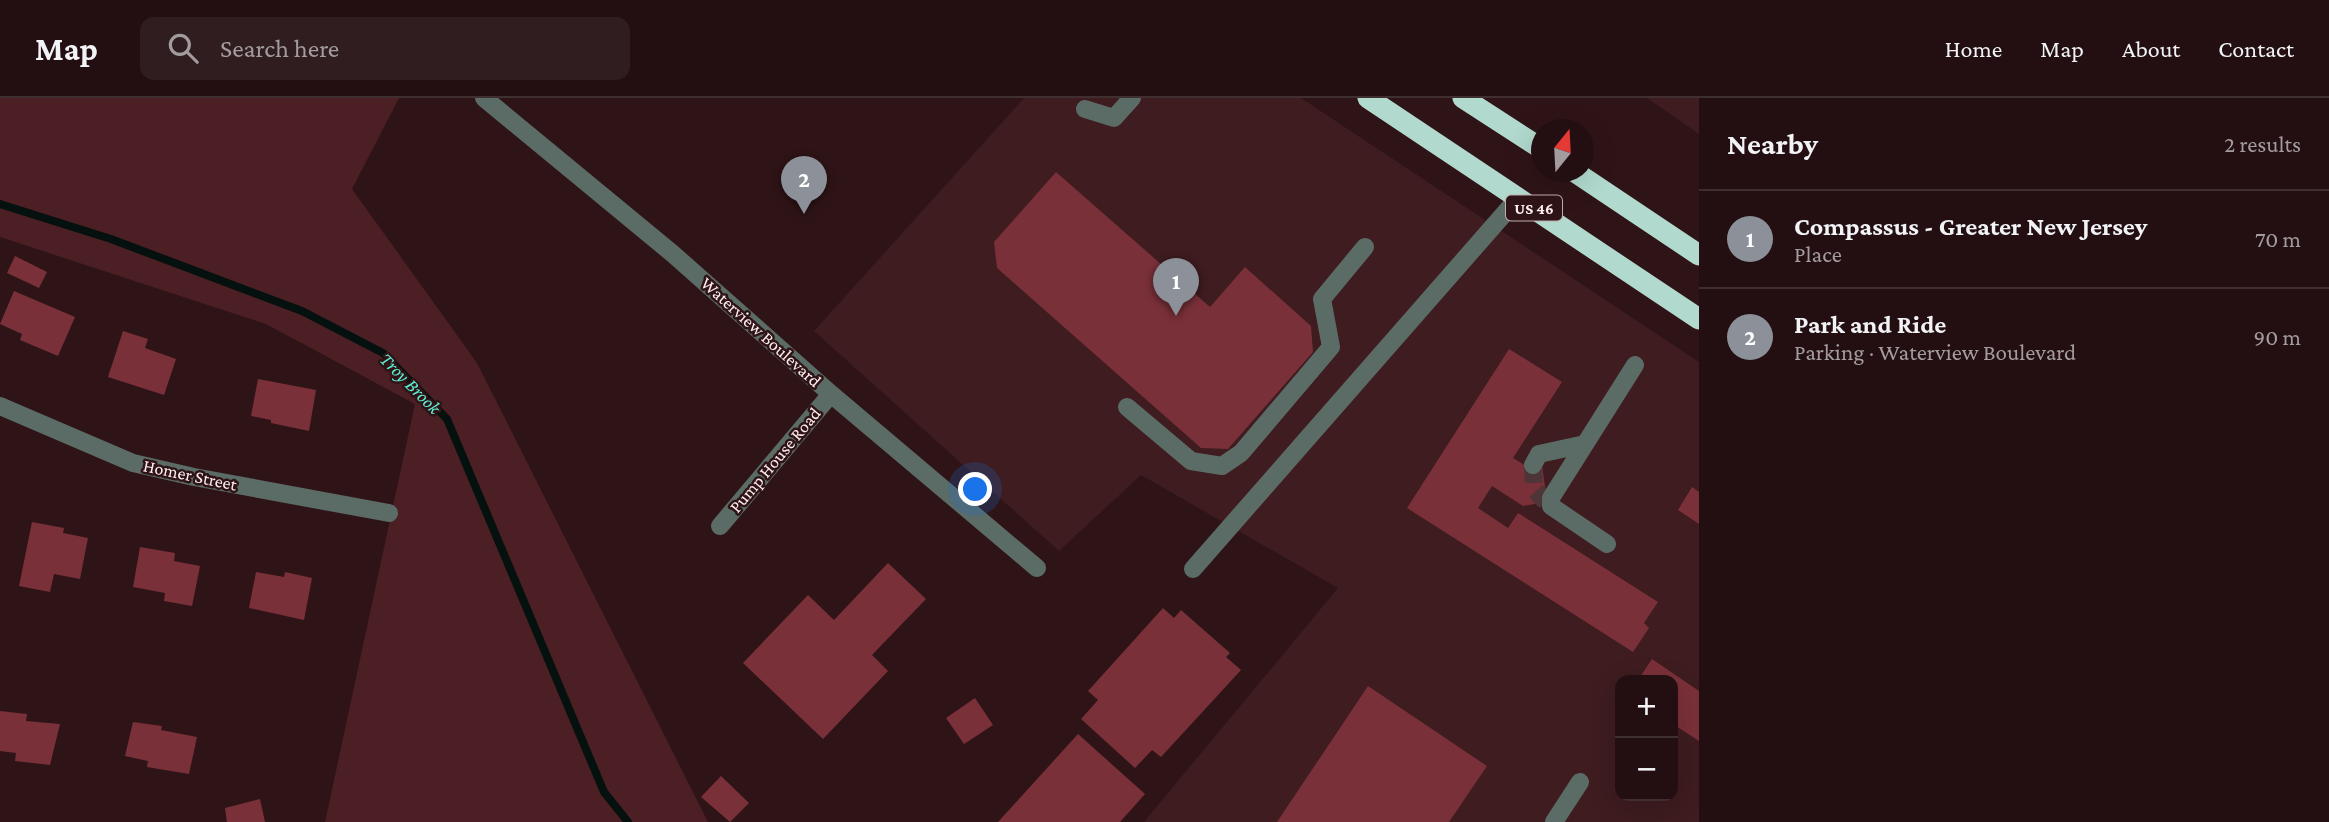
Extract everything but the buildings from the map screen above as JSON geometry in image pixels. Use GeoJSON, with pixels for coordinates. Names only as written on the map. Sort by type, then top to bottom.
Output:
{"type":"FeatureCollection","features":[{"type":"Feature","properties":{"kind":"highway","name":"US 46"},"geometry":{"type":"LineString","coordinates":[[1368,98],[1699,319]]}},
{"type":"Feature","properties":{"kind":"highway"},"geometry":{"type":"LineString","coordinates":[[1463,98],[1531,142]]}},
{"type":"Feature","properties":{"kind":"highway"},"geometry":{"type":"LineString","coordinates":[[1590,182],[1699,254]]}},
{"type":"Feature","properties":{"kind":"street","name":"Waterview Boulevard"},"geometry":{"type":"LineString","coordinates":[[484,98],[673,254],[831,394],[1037,568]]}},
{"type":"Feature","properties":{"kind":"street"},"geometry":{"type":"LineString","coordinates":[[1085,109],[1114,118],[1132,98]]}},
{"type":"Feature","properties":{"kind":"street"},"geometry":{"type":"LineString","coordinates":[[1193,569],[1518,198]]}},
{"type":"Feature","properties":{"kind":"street"},"geometry":{"type":"LineString","coordinates":[[1127,407],[1191,461],[1222,466],[1241,453],[1331,346],[1322,299],[1365,247]]}},
{"type":"Feature","properties":{"kind":"street"},"geometry":{"type":"LineString","coordinates":[[1607,544],[1548,504],[1635,365]]}},
{"type":"Feature","properties":{"kind":"street","name":"Pump House Road"},"geometry":{"type":"LineString","coordinates":[[720,526],[831,394]]}},
{"type":"Feature","properties":{"kind":"street","name":"Homer Street"},"geometry":{"type":"LineString","coordinates":[[0,406],[133,463],[389,513]]}},
{"type":"Feature","properties":{"kind":"street"},"geometry":{"type":"LineString","coordinates":[[1533,465],[1539,454],[1585,444]]}},
{"type":"Feature","properties":{"kind":"street"},"geometry":{"type":"LineString","coordinates":[[1554,822],[1580,782]]}},
{"type":"Feature","properties":{"kind":"shaded area"},"geometry":{"type":"Polygon","coordinates":[[[0,98],[399,98],[352,189],[477,363],[708,822],[325,822],[415,404],[266,324],[0,237],[0,98]]]}},
{"type":"Feature","properties":{"kind":"shaded area"},"geometry":{"type":"Polygon","coordinates":[[[1024,98],[1301,98],[1699,362],[1699,822],[1144,822],[1338,588],[1141,475],[1059,551],[814,331],[1024,98]]]}},
{"type":"Feature","properties":{"kind":"shaded area"},"geometry":{"type":"Polygon","coordinates":[[[1647,98],[1699,98],[1699,134],[1647,98]]]}},
{"type":"Feature","properties":{"kind":"waterway","name":"Troy Brook"},"geometry":{"type":"LineString","coordinates":[[0,204],[111,239],[302,311],[383,353],[447,419],[604,792],[628,822]]}},
{"type":"Feature","properties":{"kind":"tunnel"},"geometry":{"type":"LineString","coordinates":[[1533,465],[1534,489],[1546,502]]}},
{"type":"Feature","properties":{"kind":"place","name":"Park and Ride"},"geometry":{"type":"Point","coordinates":[804,214]}},
{"type":"Feature","properties":{"kind":"place","name":"Compassus - Greater New Jersey"},"geometry":{"type":"Point","coordinates":[1176,316]}}]}
